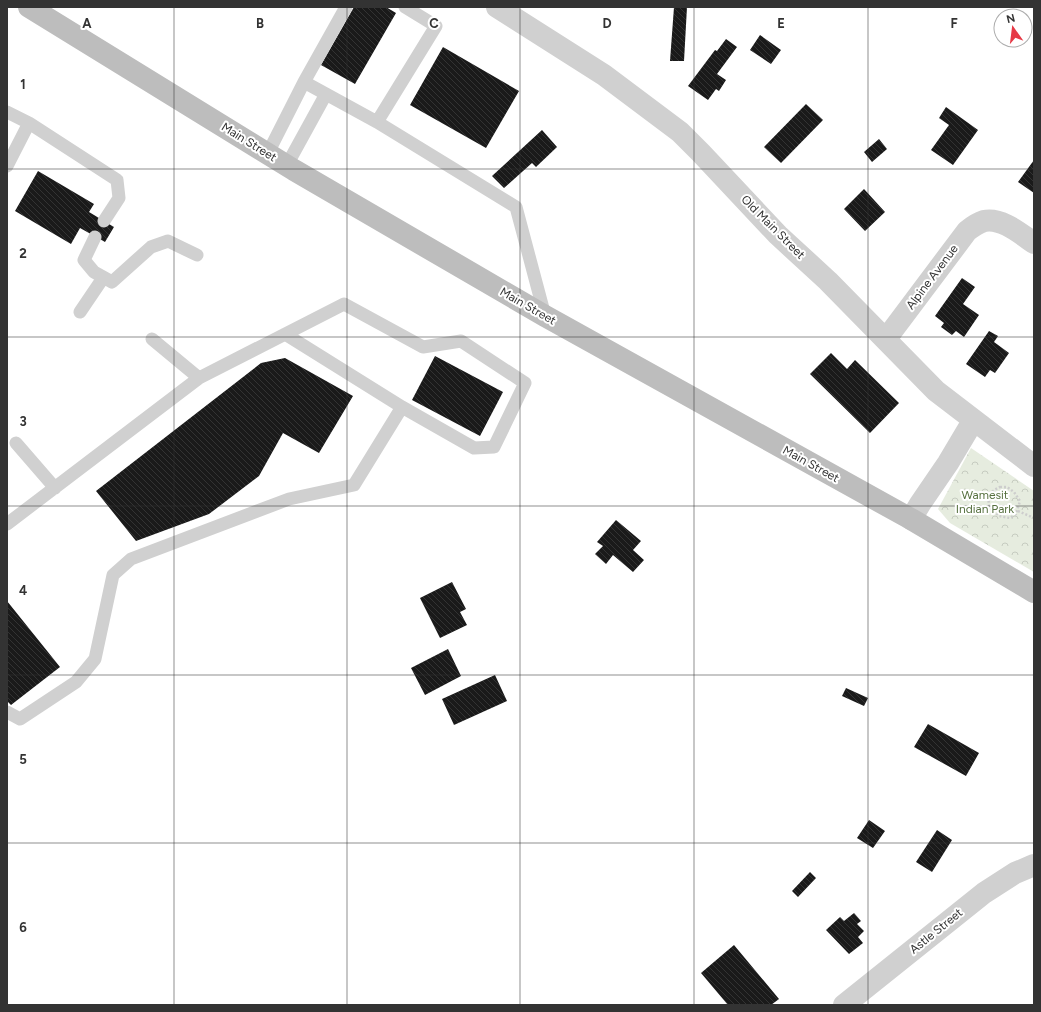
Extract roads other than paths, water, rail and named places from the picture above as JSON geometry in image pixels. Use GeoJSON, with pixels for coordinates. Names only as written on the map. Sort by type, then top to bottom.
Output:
{"type":"FeatureCollection","features":[{"type":"Feature","properties":{"kind":"main road","name":"Main Street"},"geometry":{"type":"LineString","coordinates":[[29,7],[287,165],[545,316],[911,520],[1034,592]]}},
{"type":"Feature","properties":{"kind":"street","name":"Old Main Street"},"geometry":{"type":"LineString","coordinates":[[497,7],[604,75],[680,132],[778,235],[828,281],[936,391],[1034,466]]}},
{"type":"Feature","properties":{"kind":"street","name":"Alpine Avenue"},"geometry":{"type":"LineString","coordinates":[[886,339],[967,231],[984,221],[995,221],[1005,224],[1034,243]]}},
{"type":"Feature","properties":{"kind":"street"},"geometry":{"type":"LineString","coordinates":[[911,520],[948,463],[973,420]]}},
{"type":"Feature","properties":{"kind":"street","name":"Astle Street"},"geometry":{"type":"LineString","coordinates":[[844,1005],[984,893],[1015,873],[1034,865]]}},
{"type":"Feature","properties":{"kind":"lane"},"geometry":{"type":"LineString","coordinates":[[268,153],[304,82],[346,7]]}},
{"type":"Feature","properties":{"kind":"lane"},"geometry":{"type":"LineString","coordinates":[[377,122],[436,26],[405,7]]}},
{"type":"Feature","properties":{"kind":"lane"},"geometry":{"type":"LineString","coordinates":[[304,82],[377,122],[516,207],[545,316]]}},
{"type":"Feature","properties":{"kind":"lane"},"geometry":{"type":"LineString","coordinates":[[287,165],[326,94]]}},
{"type":"Feature","properties":{"kind":"lane"},"geometry":{"type":"LineString","coordinates":[[7,112],[29,123],[117,180],[119,198],[104,221]]}},
{"type":"Feature","properties":{"kind":"lane"},"geometry":{"type":"LineString","coordinates":[[7,166],[29,123]]}},
{"type":"Feature","properties":{"kind":"lane"},"geometry":{"type":"LineString","coordinates":[[95,237],[84,260],[94,272],[112,282],[152,248],[168,241],[197,255]]}},
{"type":"Feature","properties":{"kind":"lane"},"geometry":{"type":"LineString","coordinates":[[80,312],[103,278]]}},
{"type":"Feature","properties":{"kind":"lane"},"geometry":{"type":"LineString","coordinates":[[7,524],[199,378],[285,334],[344,304],[424,347],[461,341],[525,383],[494,447],[474,448],[402,407],[285,334]]}},
{"type":"Feature","properties":{"kind":"lane"},"geometry":{"type":"LineString","coordinates":[[152,339],[199,378]]}},
{"type":"Feature","properties":{"kind":"lane"},"geometry":{"type":"LineString","coordinates":[[7,712],[20,719],[76,682],[95,659],[113,575],[131,559],[289,499],[354,485],[402,407]]}},
{"type":"Feature","properties":{"kind":"lane"},"geometry":{"type":"LineString","coordinates":[[16,443],[55,488]]}},
{"type":"Feature","properties":{"kind":"park label","name":"Wamesit Indian Park"},"geometry":{"type":"Point","coordinates":[985,502]}}]}
